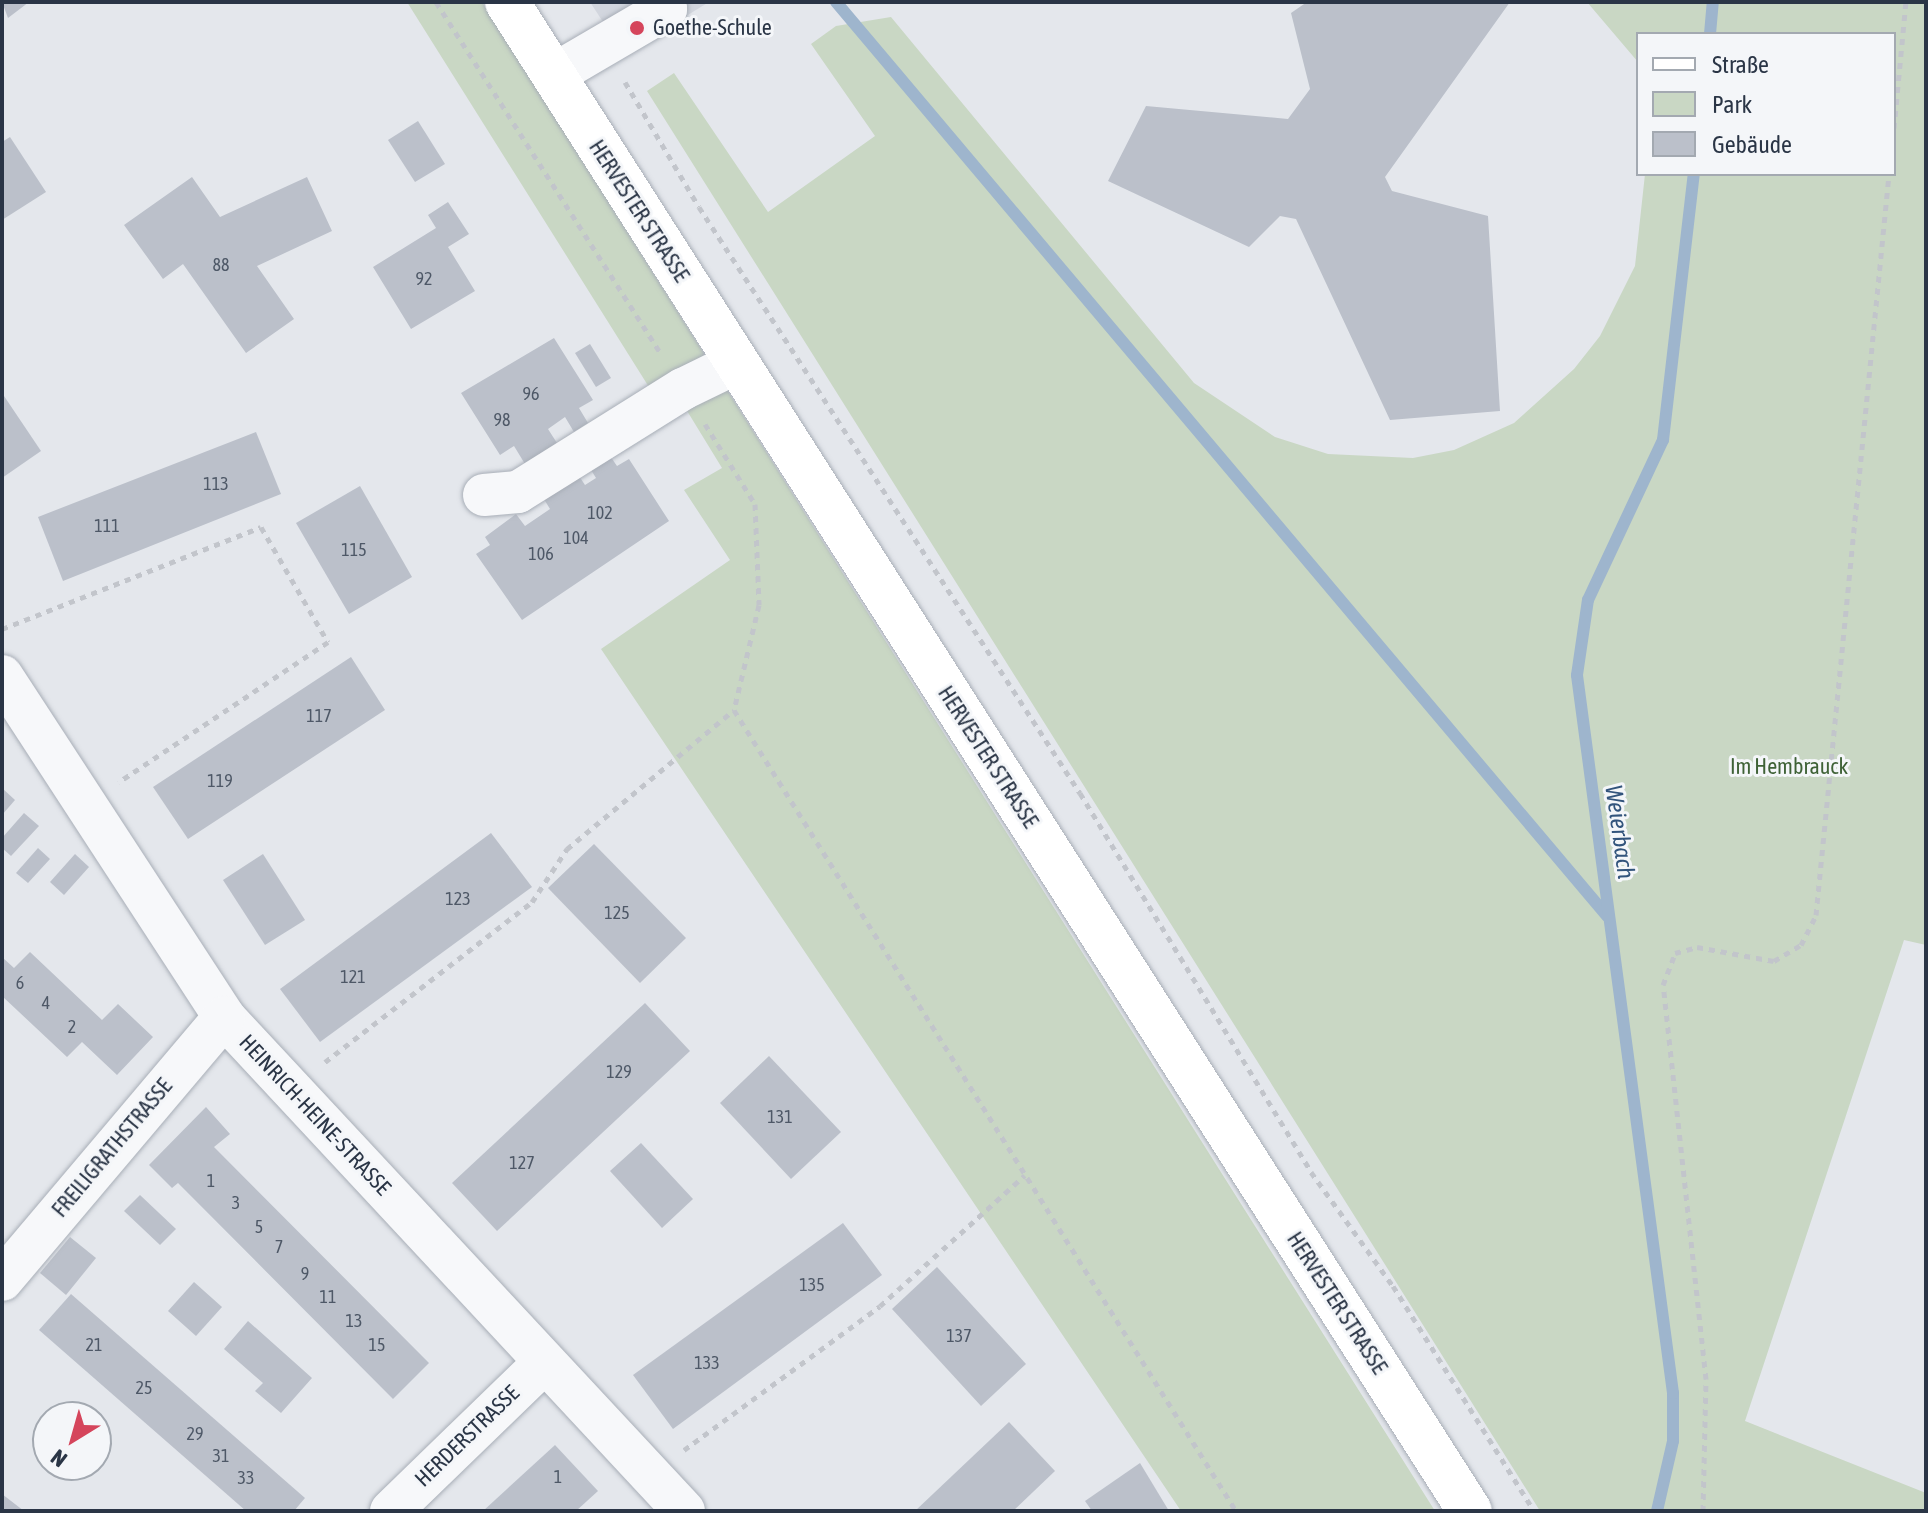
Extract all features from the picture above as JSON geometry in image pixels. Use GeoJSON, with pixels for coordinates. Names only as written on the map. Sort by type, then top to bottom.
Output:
{"type":"FeatureCollection","features":[{"type":"Feature","properties":{"kind":"main road","name":"HERVESTER STRASSE"},"geometry":{"type":"LineString","coordinates":[[507,2],[1470,1511]]}},
{"type":"Feature","properties":{"kind":"street"},"geometry":{"type":"LineString","coordinates":[[553,75],[666,9],[662,2]]}},
{"type":"Feature","properties":{"kind":"street"},"geometry":{"type":"LineString","coordinates":[[484,495],[518,492],[683,389],[736,363]]}},
{"type":"Feature","properties":{"kind":"street","name":"HEINRICH-HEINE-STRASSE"},"geometry":{"type":"LineString","coordinates":[[2,676],[224,1017],[684,1511]]}},
{"type":"Feature","properties":{"kind":"street","name":"FREILIGRATHSTRASSE"},"geometry":{"type":"LineString","coordinates":[[2,1280],[224,1017]]}},
{"type":"Feature","properties":{"kind":"street","name":"HERDERSTRASSE"},"geometry":{"type":"LineString","coordinates":[[391,1511],[545,1362]]}},
{"type":"Feature","properties":{"kind":"path"},"geometry":{"type":"LineString","coordinates":[[290,1090],[532,902],[567,849],[734,710],[759,605],[755,504],[436,2]]}},
{"type":"Feature","properties":{"kind":"path"},"geometry":{"type":"LineString","coordinates":[[1896,107],[1906,2]]}},
{"type":"Feature","properties":{"kind":"path"},"geometry":{"type":"LineString","coordinates":[[604,45],[708,220],[1080,793],[1311,1172],[1393,1286],[1534,1511]]}},
{"type":"Feature","properties":{"kind":"path"},"geometry":{"type":"LineString","coordinates":[[1703,1511],[1706,1379],[1663,985],[1675,953],[1697,947],[1774,961],[1801,945],[1816,915],[1889,176]]}},
{"type":"Feature","properties":{"kind":"path"},"geometry":{"type":"LineString","coordinates":[[2,629],[261,527],[328,642],[87,806]]}},
{"type":"Feature","properties":{"kind":"path"},"geometry":{"type":"LineString","coordinates":[[734,710],[1236,1511]]}},
{"type":"Feature","properties":{"kind":"path"},"geometry":{"type":"LineString","coordinates":[[650,1475],[880,1306],[1025,1175]]}},
{"type":"Feature","properties":{"kind":"shaded area","name":"Goethe-Schule"},"geometry":{"type":"Polygon","coordinates":[[[590,2],[709,2],[624,54],[590,2]]]}},
{"type":"Feature","properties":{"kind":"green space"},"geometry":{"type":"Polygon","coordinates":[[[407,2],[482,2],[1435,1511],[1181,1511],[601,649],[730,560],[684,490],[722,468],[681,401],[664,411],[407,2]]]}},
{"type":"Feature","properties":{"kind":"green space","name":"Im Hembrauck"},"geometry":{"type":"Polygon","coordinates":[[[1587,2],[1926,2],[1926,945],[1904,940],[1745,1421],[1926,1493],[1926,1511],[1540,1511],[647,91],[674,73],[768,212],[875,136],[811,44],[836,26],[891,17],[1194,383],[1275,437],[1328,454],[1413,458],[1454,450],[1514,423],[1574,369],[1600,336],[1635,266],[1645,176],[1896,176],[1896,32],[1636,32],[1636,60],[1587,2]]]}},
{"type":"Feature","properties":{"kind":"building"},"geometry":{"type":"Polygon","coordinates":[[[2,2],[29,2],[8,18],[2,2]]]}},
{"type":"Feature","properties":{"kind":"building"},"geometry":{"type":"Polygon","coordinates":[[[1307,2],[1510,2],[1385,177],[1392,191],[1488,216],[1500,411],[1390,420],[1296,219],[1280,216],[1249,247],[1108,181],[1146,106],[1288,119],[1310,89],[1291,13],[1307,2]]]}},
{"type":"Feature","properties":{"kind":"building"},"geometry":{"type":"Polygon","coordinates":[[[418,121],[445,164],[415,182],[388,140],[418,121]]]}},
{"type":"Feature","properties":{"kind":"building"},"geometry":{"type":"Polygon","coordinates":[[[10,137],[46,192],[2,220],[2,142],[10,137]]]}},
{"type":"Feature","properties":{"kind":"building"},"geometry":{"type":"Polygon","coordinates":[[[192,177],[220,217],[307,177],[332,231],[257,266],[294,319],[246,353],[183,264],[163,279],[124,225],[192,177]]]}},
{"type":"Feature","properties":{"kind":"building"},"geometry":{"type":"Polygon","coordinates":[[[448,202],[469,234],[448,247],[475,291],[411,329],[373,267],[436,228],[428,215],[448,202]]]}},
{"type":"Feature","properties":{"kind":"building"},"geometry":{"type":"Polygon","coordinates":[[[554,338],[593,400],[579,408],[588,423],[574,432],[565,417],[548,429],[557,443],[525,464],[514,446],[500,455],[461,393],[554,338]]]}},
{"type":"Feature","properties":{"kind":"building"},"geometry":{"type":"Polygon","coordinates":[[[590,344],[611,378],[596,387],[575,353],[590,344]]]}},
{"type":"Feature","properties":{"kind":"building"},"geometry":{"type":"Polygon","coordinates":[[[2,393],[41,451],[2,478],[2,393]]]}},
{"type":"Feature","properties":{"kind":"building"},"geometry":{"type":"Polygon","coordinates":[[[256,432],[281,494],[63,581],[38,517],[256,432]]]}},
{"type":"Feature","properties":{"kind":"building"},"geometry":{"type":"Polygon","coordinates":[[[608,453],[617,466],[629,459],[669,521],[522,620],[476,554],[490,545],[485,537],[516,514],[525,526],[550,509],[542,496],[577,473],[585,485],[596,478],[588,465],[608,453]]]}},
{"type":"Feature","properties":{"kind":"building"},"geometry":{"type":"Polygon","coordinates":[[[360,486],[412,577],[349,614],[296,523],[360,486]]]}},
{"type":"Feature","properties":{"kind":"building"},"geometry":{"type":"Polygon","coordinates":[[[351,657],[385,710],[188,839],[153,787],[351,657]]]}},
{"type":"Feature","properties":{"kind":"building"},"geometry":{"type":"Polygon","coordinates":[[[2,788],[15,800],[2,815],[2,788]]]}},
{"type":"Feature","properties":{"kind":"building"},"geometry":{"type":"Polygon","coordinates":[[[24,813],[39,826],[11,856],[2,848],[2,838],[24,813]]]}},
{"type":"Feature","properties":{"kind":"building"},"geometry":{"type":"Polygon","coordinates":[[[491,833],[532,887],[320,1042],[280,989],[491,833]]]}},
{"type":"Feature","properties":{"kind":"building"},"geometry":{"type":"Polygon","coordinates":[[[594,844],[686,938],[640,983],[548,888],[594,844]]]}},
{"type":"Feature","properties":{"kind":"building"},"geometry":{"type":"Polygon","coordinates":[[[38,848],[50,859],[28,883],[16,873],[38,848]]]}},
{"type":"Feature","properties":{"kind":"building"},"geometry":{"type":"Polygon","coordinates":[[[75,854],[89,867],[64,895],[50,882],[75,854]]]}},
{"type":"Feature","properties":{"kind":"building"},"geometry":{"type":"Polygon","coordinates":[[[263,854],[305,920],[265,945],[223,880],[263,854]]]}},
{"type":"Feature","properties":{"kind":"building"},"geometry":{"type":"Polygon","coordinates":[[[30,952],[102,1020],[118,1004],[153,1037],[117,1075],[82,1042],[67,1057],[2,996],[2,957],[14,968],[30,952]]]}},
{"type":"Feature","properties":{"kind":"building"},"geometry":{"type":"Polygon","coordinates":[[[645,1003],[690,1051],[497,1231],[452,1183],[645,1003]]]}},
{"type":"Feature","properties":{"kind":"building"},"geometry":{"type":"Polygon","coordinates":[[[769,1056],[841,1132],[791,1179],[720,1103],[769,1056]]]}},
{"type":"Feature","properties":{"kind":"building"},"geometry":{"type":"Polygon","coordinates":[[[206,1107],[230,1134],[214,1147],[429,1363],[393,1399],[178,1183],[172,1188],[149,1165],[206,1107]]]}},
{"type":"Feature","properties":{"kind":"building"},"geometry":{"type":"Polygon","coordinates":[[[641,1143],[693,1199],[662,1228],[610,1171],[641,1143]]]}},
{"type":"Feature","properties":{"kind":"building"},"geometry":{"type":"Polygon","coordinates":[[[140,1195],[176,1229],[160,1245],[124,1211],[140,1195]]]}},
{"type":"Feature","properties":{"kind":"building"},"geometry":{"type":"Polygon","coordinates":[[[843,1223],[882,1275],[673,1429],[633,1375],[843,1223]]]}},
{"type":"Feature","properties":{"kind":"building"},"geometry":{"type":"Polygon","coordinates":[[[70,1237],[96,1258],[66,1295],[40,1273],[70,1237]]]}},
{"type":"Feature","properties":{"kind":"building"},"geometry":{"type":"Polygon","coordinates":[[[937,1267],[1026,1364],[981,1406],[892,1309],[937,1267]]]}},
{"type":"Feature","properties":{"kind":"building"},"geometry":{"type":"Polygon","coordinates":[[[194,1282],[222,1307],[196,1336],[168,1311],[194,1282]]]}},
{"type":"Feature","properties":{"kind":"building"},"geometry":{"type":"Polygon","coordinates":[[[71,1294],[305,1498],[294,1511],[246,1511],[39,1330],[71,1294]]]}},
{"type":"Feature","properties":{"kind":"building"},"geometry":{"type":"Polygon","coordinates":[[[248,1321],[312,1378],[281,1413],[255,1391],[263,1383],[224,1349],[248,1321]]]}},
{"type":"Feature","properties":{"kind":"building"},"geometry":{"type":"Polygon","coordinates":[[[1009,1422],[1055,1471],[1013,1511],[915,1511],[1009,1422]]]}},
{"type":"Feature","properties":{"kind":"building"},"geometry":{"type":"Polygon","coordinates":[[[555,1445],[598,1491],[576,1511],[483,1511],[555,1445]]]}},
{"type":"Feature","properties":{"kind":"building"},"geometry":{"type":"Polygon","coordinates":[[[1140,1463],[1169,1511],[1092,1511],[1085,1501],[1140,1463]]]}},
{"type":"Feature","properties":{"kind":"building"},"geometry":{"type":"Polygon","coordinates":[[[2,1494],[24,1511],[2,1511],[2,1494]]]}},
{"type":"Feature","properties":{"kind":"waterway"},"geometry":{"type":"LineString","coordinates":[[836,2],[1607,916]]}},
{"type":"Feature","properties":{"kind":"waterway","name":"Weierbach"},"geometry":{"type":"LineString","coordinates":[[1710,32],[1713,2]]}},
{"type":"Feature","properties":{"kind":"waterway","name":"Weierbach"},"geometry":{"type":"LineString","coordinates":[[1657,1511],[1673,1441],[1673,1393],[1577,675],[1588,600],[1663,440],[1694,176]]}},
{"type":"Feature","properties":{"kind":"place","name":"Goethe-Schule"},"geometry":{"type":"Point","coordinates":[637,28]}}]}
